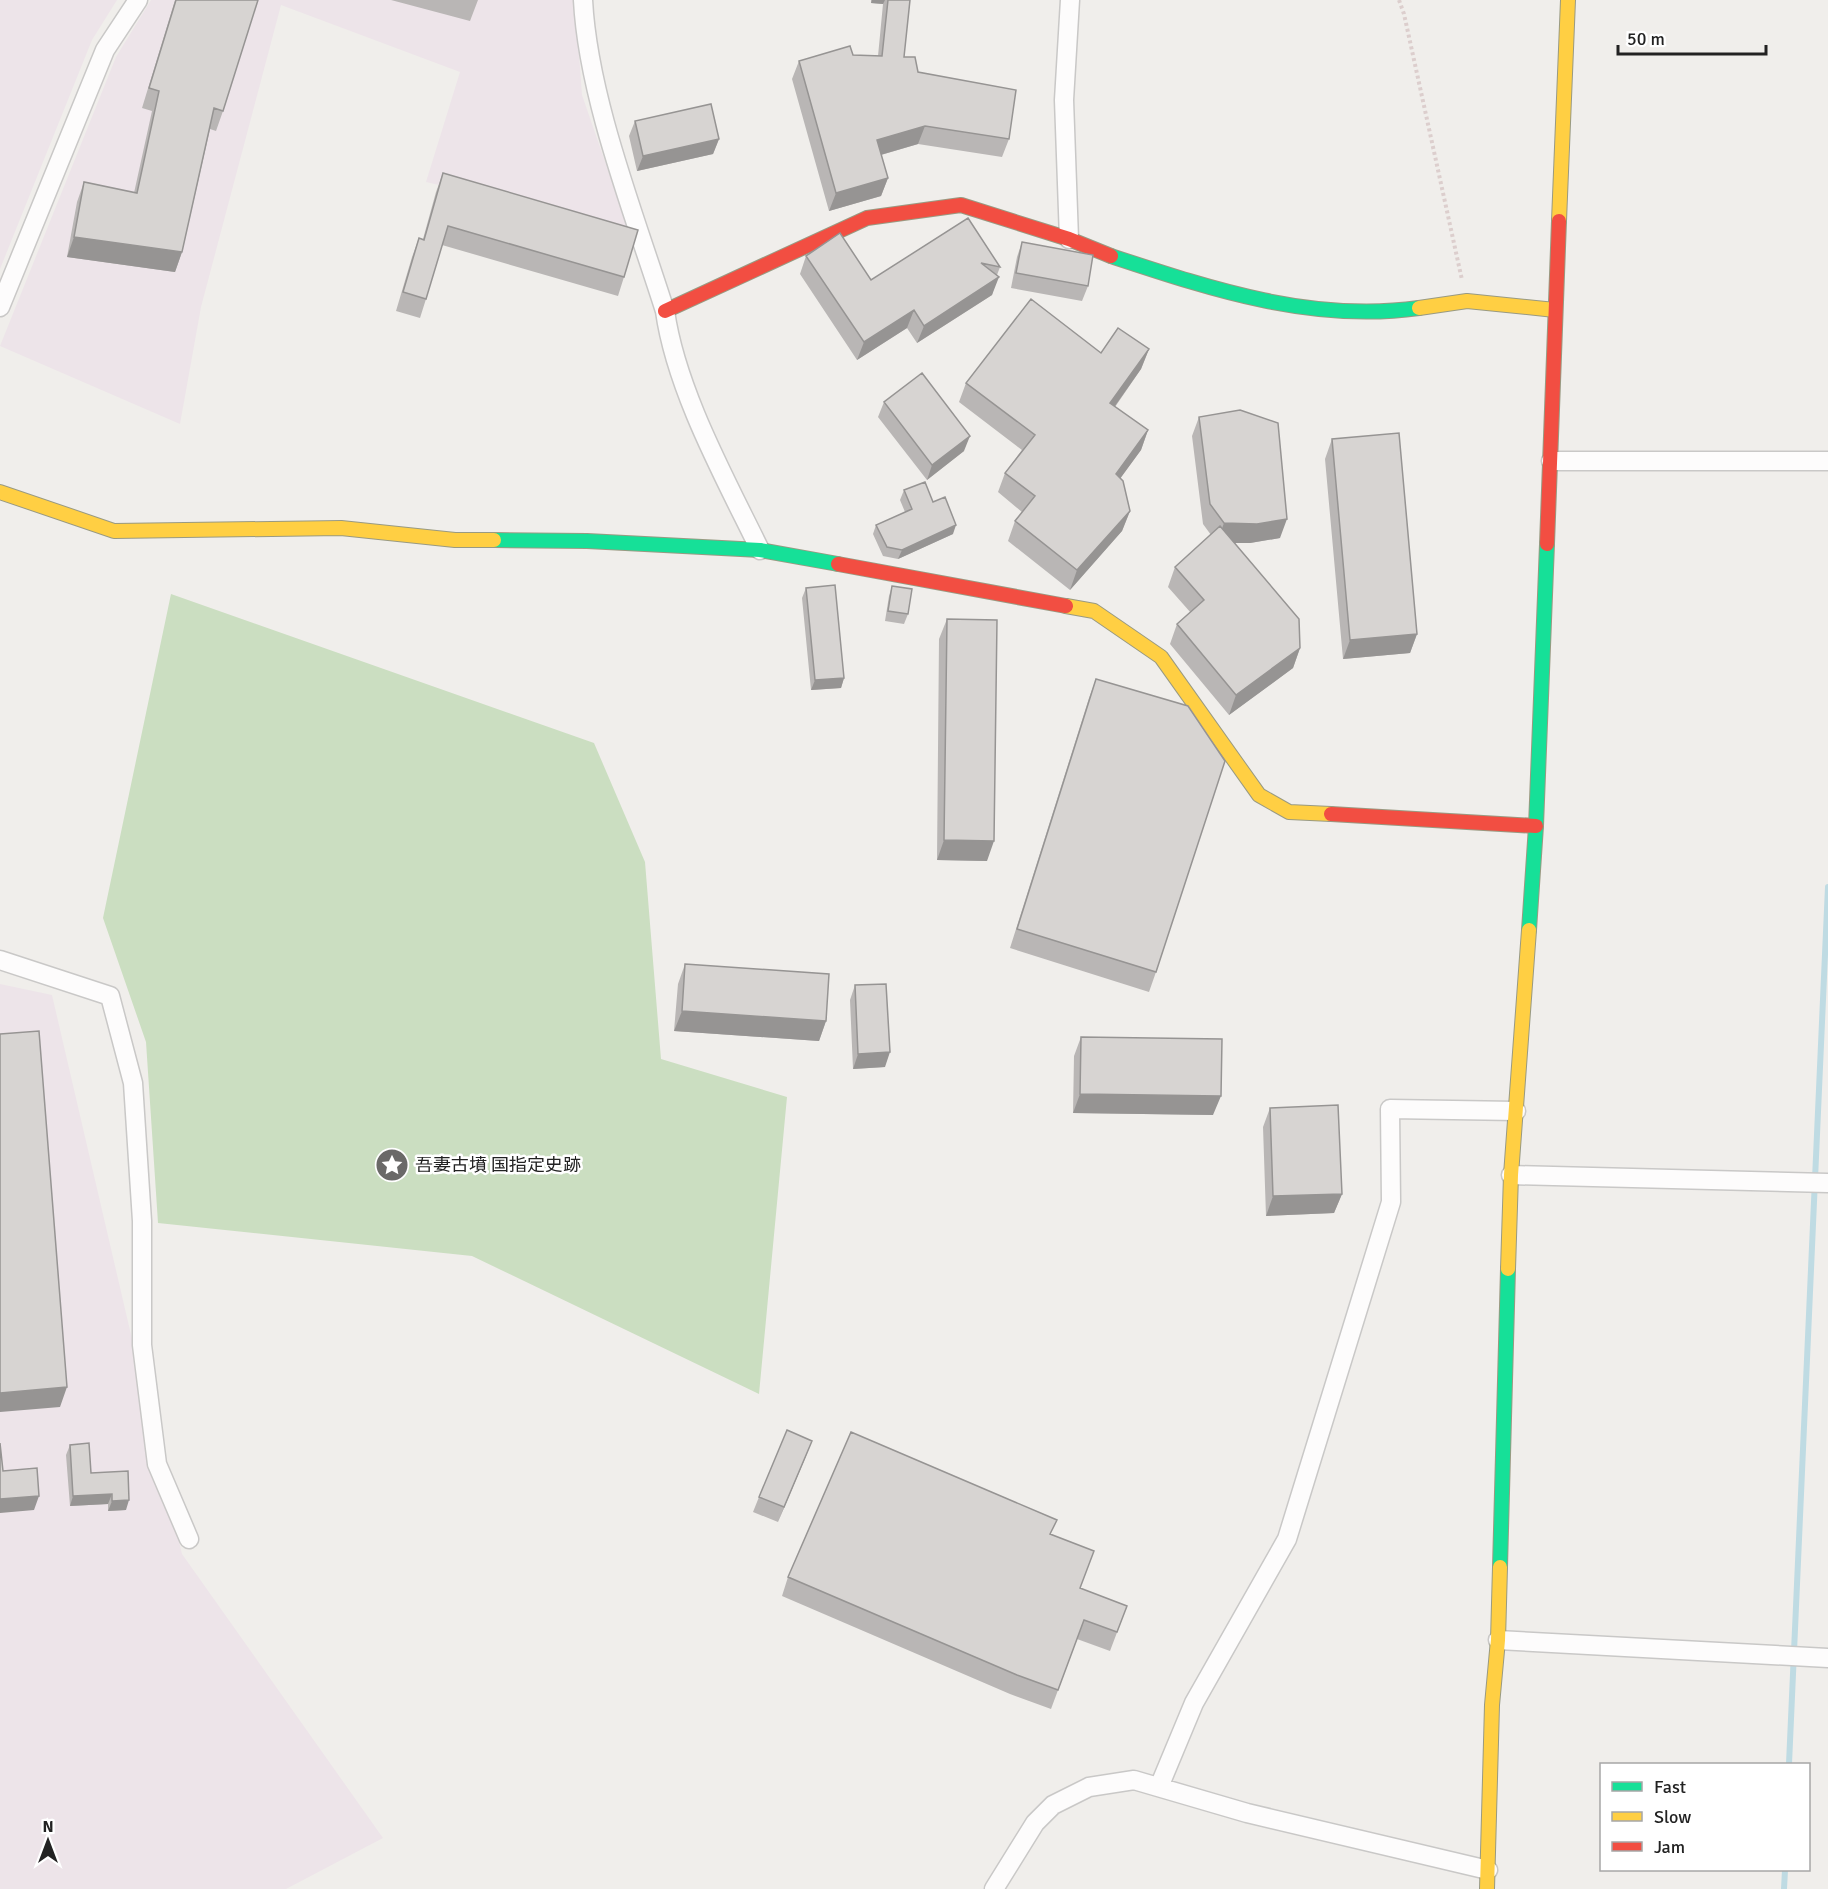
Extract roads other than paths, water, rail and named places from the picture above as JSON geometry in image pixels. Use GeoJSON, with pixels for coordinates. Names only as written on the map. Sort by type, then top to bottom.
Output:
{"type":"FeatureCollection","features":[{"type":"Feature","properties":{"kind":"street"},"geometry":{"type":"LineString","coordinates":[[0,307],[105,50],[138,0]]}},
{"type":"Feature","properties":{"kind":"street"},"geometry":{"type":"LineString","coordinates":[[583,0],[584,23],[604,116],[664,311],[669,338],[690,399],[760,550]]}},
{"type":"Feature","properties":{"kind":"street"},"geometry":{"type":"LineString","coordinates":[[1069,239],[1064,100],[1070,0]]}},
{"type":"Feature","properties":{"kind":"street"},"geometry":{"type":"LineString","coordinates":[[1487,1889],[1492,1705],[1498,1640],[1511,1175],[1536,826],[1568,0]]}},
{"type":"Feature","properties":{"kind":"street"},"geometry":{"type":"LineString","coordinates":[[664,311],[867,218],[961,205],[1069,239],[1098,252],[1213,290],[1301,309],[1391,312],[1467,301],[1555,310]]}},
{"type":"Feature","properties":{"kind":"street"},"geometry":{"type":"LineString","coordinates":[[1551,461],[1828,462]]}},
{"type":"Feature","properties":{"kind":"street"},"geometry":{"type":"LineString","coordinates":[[0,492],[114,531],[341,528],[455,540],[587,541],[760,550],[1094,611],[1161,657],[1259,795],[1289,812],[1536,826]]}},
{"type":"Feature","properties":{"kind":"street"},"geometry":{"type":"LineString","coordinates":[[0,960],[110,996],[133,1083],[142,1221],[142,1345],[157,1464],[189,1539]]}},
{"type":"Feature","properties":{"kind":"street"},"geometry":{"type":"LineString","coordinates":[[1159,1787],[1194,1703],[1287,1539],[1391,1202],[1390,1109],[1516,1112]]}},
{"type":"Feature","properties":{"kind":"street"},"geometry":{"type":"LineString","coordinates":[[1511,1175],[1828,1183]]}},
{"type":"Feature","properties":{"kind":"street"},"geometry":{"type":"LineString","coordinates":[[1498,1640],[1828,1658]]}},
{"type":"Feature","properties":{"kind":"street"},"geometry":{"type":"LineString","coordinates":[[994,1889],[1035,1823],[1053,1805],[1089,1787],[1134,1780],[1247,1813],[1488,1870]]}},
{"type":"Feature","properties":{"kind":"waterway"},"geometry":{"type":"LineString","coordinates":[[1789,1763],[1828,887]]}},
{"type":"Feature","properties":{"kind":"waterway"},"geometry":{"type":"LineString","coordinates":[[1784,1889],[1785,1871]]}},
{"type":"Feature","properties":{"kind":"place","name":"吾妻古墳 国指定史跡"},"geometry":{"type":"Point","coordinates":[392,1165]}}]}
